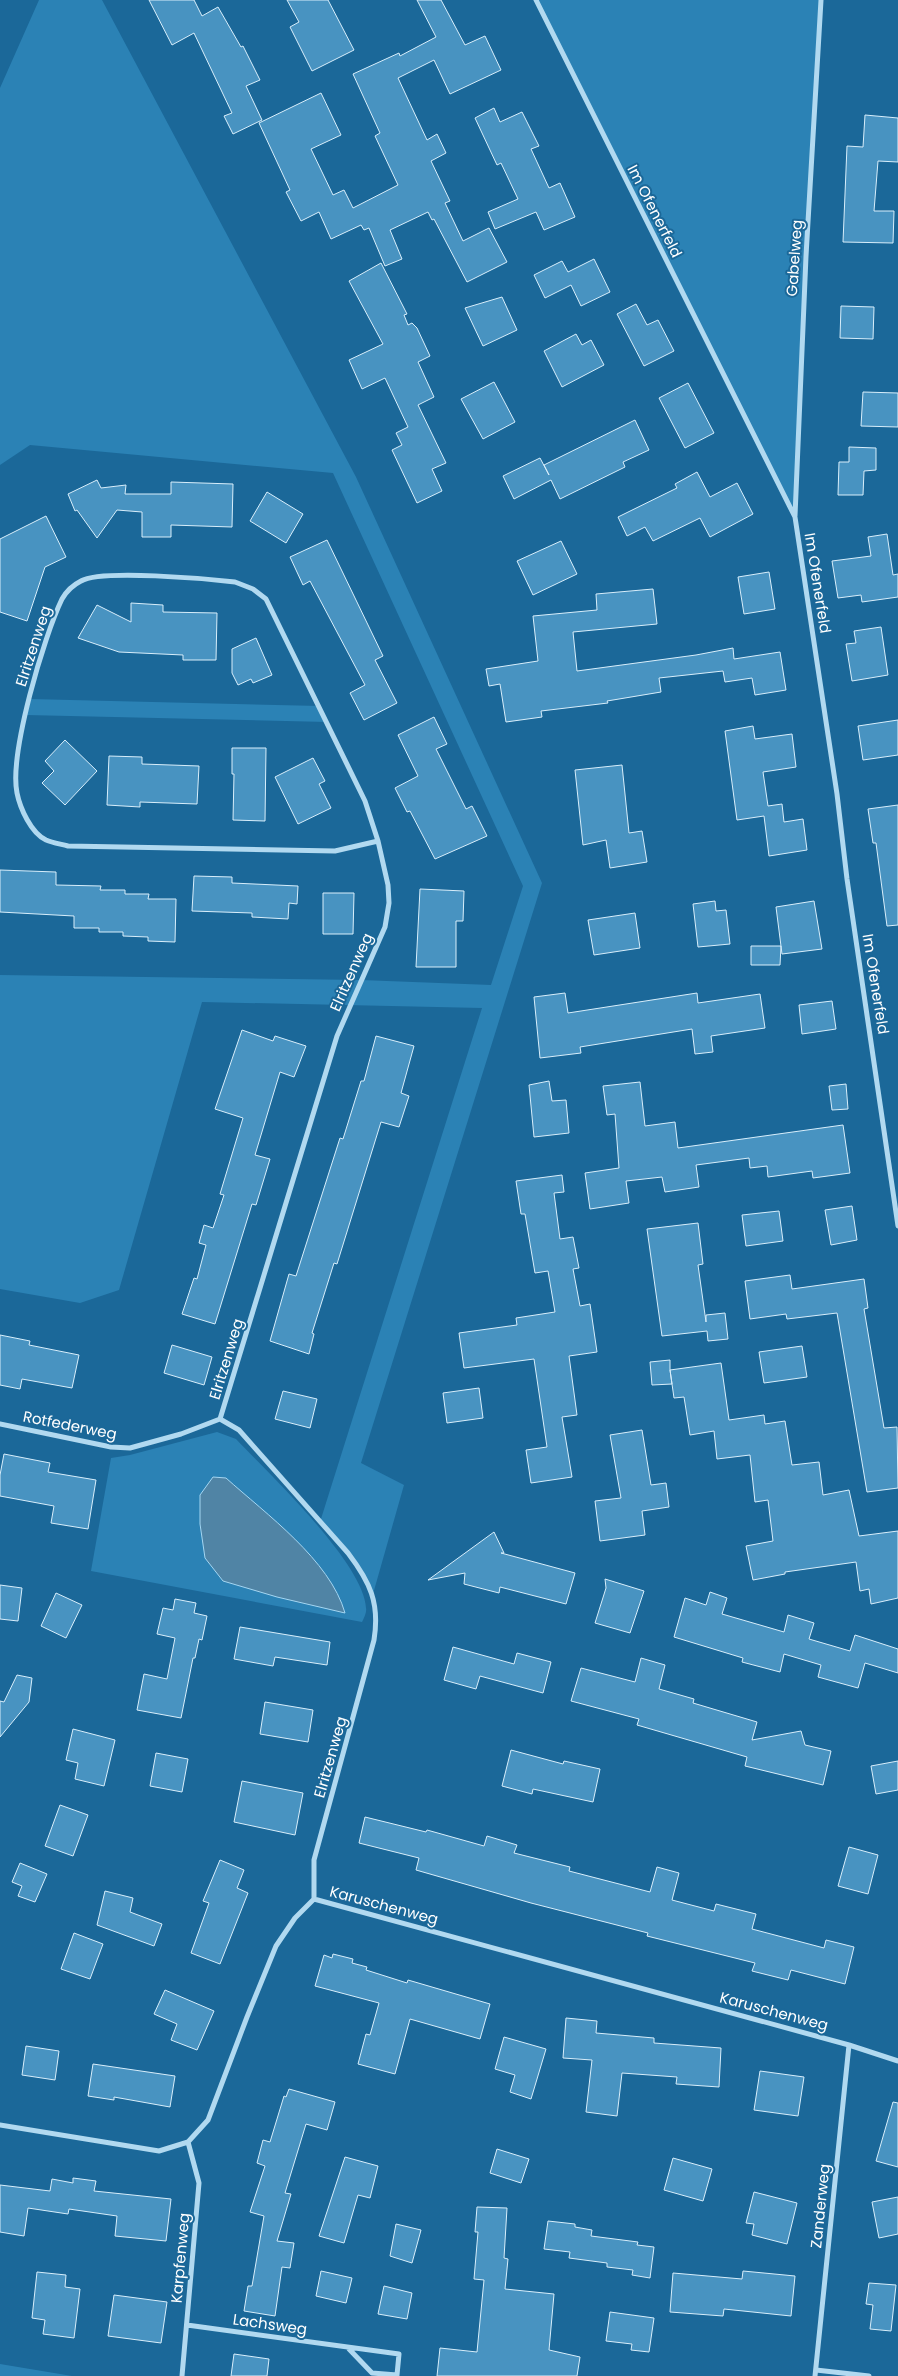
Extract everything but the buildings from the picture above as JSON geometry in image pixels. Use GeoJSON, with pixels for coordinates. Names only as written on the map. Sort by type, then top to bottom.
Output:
{"type":"FeatureCollection","features":[{"type":"Feature","properties":{"kind":"street","name":"Im Ofenerfeld"},"geometry":{"type":"LineString","coordinates":[[536,0],[795,517],[837,794],[847,879],[898,1226]]}},
{"type":"Feature","properties":{"kind":"street","name":"Gabelweg"},"geometry":{"type":"LineString","coordinates":[[795,517],[806,256],[821,0]]}},
{"type":"Feature","properties":{"kind":"street","name":"Elritzenweg"},"geometry":{"type":"LineString","coordinates":[[314,1899],[314,1860],[374,1640],[377,1621],[376,1604],[360,1568],[348,1553],[239,1430],[220,1419],[337,1036],[385,928],[388,885],[378,840],[365,801],[266,599],[253,589],[234,582],[118,575],[91,576],[81,580],[63,597],[31,689],[16,776],[17,793],[27,819],[45,840],[68,846],[268,852],[335,851],[378,840]]}},
{"type":"Feature","properties":{"kind":"street","name":"Rotfederweg"},"geometry":{"type":"LineString","coordinates":[[0,1424],[111,1447],[130,1448],[172,1437],[220,1419]]}},
{"type":"Feature","properties":{"kind":"street","name":"Karuschenweg"},"geometry":{"type":"LineString","coordinates":[[188,2142],[208,2120],[276,1946],[295,1918],[314,1899],[849,2045],[898,2061]]}},
{"type":"Feature","properties":{"kind":"street","name":"Zanderweg"},"geometry":{"type":"LineString","coordinates":[[849,2045],[815,2373],[869,2376]]}},
{"type":"Feature","properties":{"kind":"street"},"geometry":{"type":"LineString","coordinates":[[0,2125],[159,2150],[188,2142]]}},
{"type":"Feature","properties":{"kind":"street","name":"Karpfenweg"},"geometry":{"type":"LineString","coordinates":[[182,2376],[188,2326],[199,2183],[188,2142]]}},
{"type":"Feature","properties":{"kind":"street","name":"Lachsweg"},"geometry":{"type":"LineString","coordinates":[[188,2326],[349,2349],[399,2354],[397,2375],[372,2374],[349,2349]]}},
{"type":"Feature","properties":{"kind":"shaded area"},"geometry":{"type":"Polygon","coordinates":[[[39,0],[102,0],[356,477],[542,883],[361,1463],[404,1485],[373,1594],[360,1568],[320,1522],[482,1008],[202,1002],[119,1290],[80,1303],[0,1289],[0,975],[361,980],[491,985],[523,886],[333,473],[30,445],[0,465],[0,88],[39,0]]]}},
{"type":"Feature","properties":{"kind":"shaded area"},"geometry":{"type":"Polygon","coordinates":[[[536,0],[821,0],[795,517],[536,0]]]}},
{"type":"Feature","properties":{"kind":"shaded area"},"geometry":{"type":"Polygon","coordinates":[[[29,699],[320,706],[328,722],[26,715],[29,699]]]}},
{"type":"Feature","properties":{"kind":"shaded area"},"geometry":{"type":"Polygon","coordinates":[[[217,1432],[236,1439],[291,1496],[332,1544],[349,1567],[361,1589],[366,1610],[362,1622],[91,1571],[111,1458],[130,1455],[217,1432]]]}},
{"type":"Feature","properties":{"kind":"shaded area"},"geometry":{"type":"Polygon","coordinates":[[[213,1477],[226,1478],[295,1539],[326,1575],[337,1593],[345,1613],[277,1597],[223,1581],[205,1558],[200,1524],[200,1495],[213,1477]]]}},
{"type":"Feature","properties":{"kind":"shaded area"},"geometry":{"type":"Polygon","coordinates":[[[0,2364],[72,2376],[0,2376],[0,2364]]]}}]}
